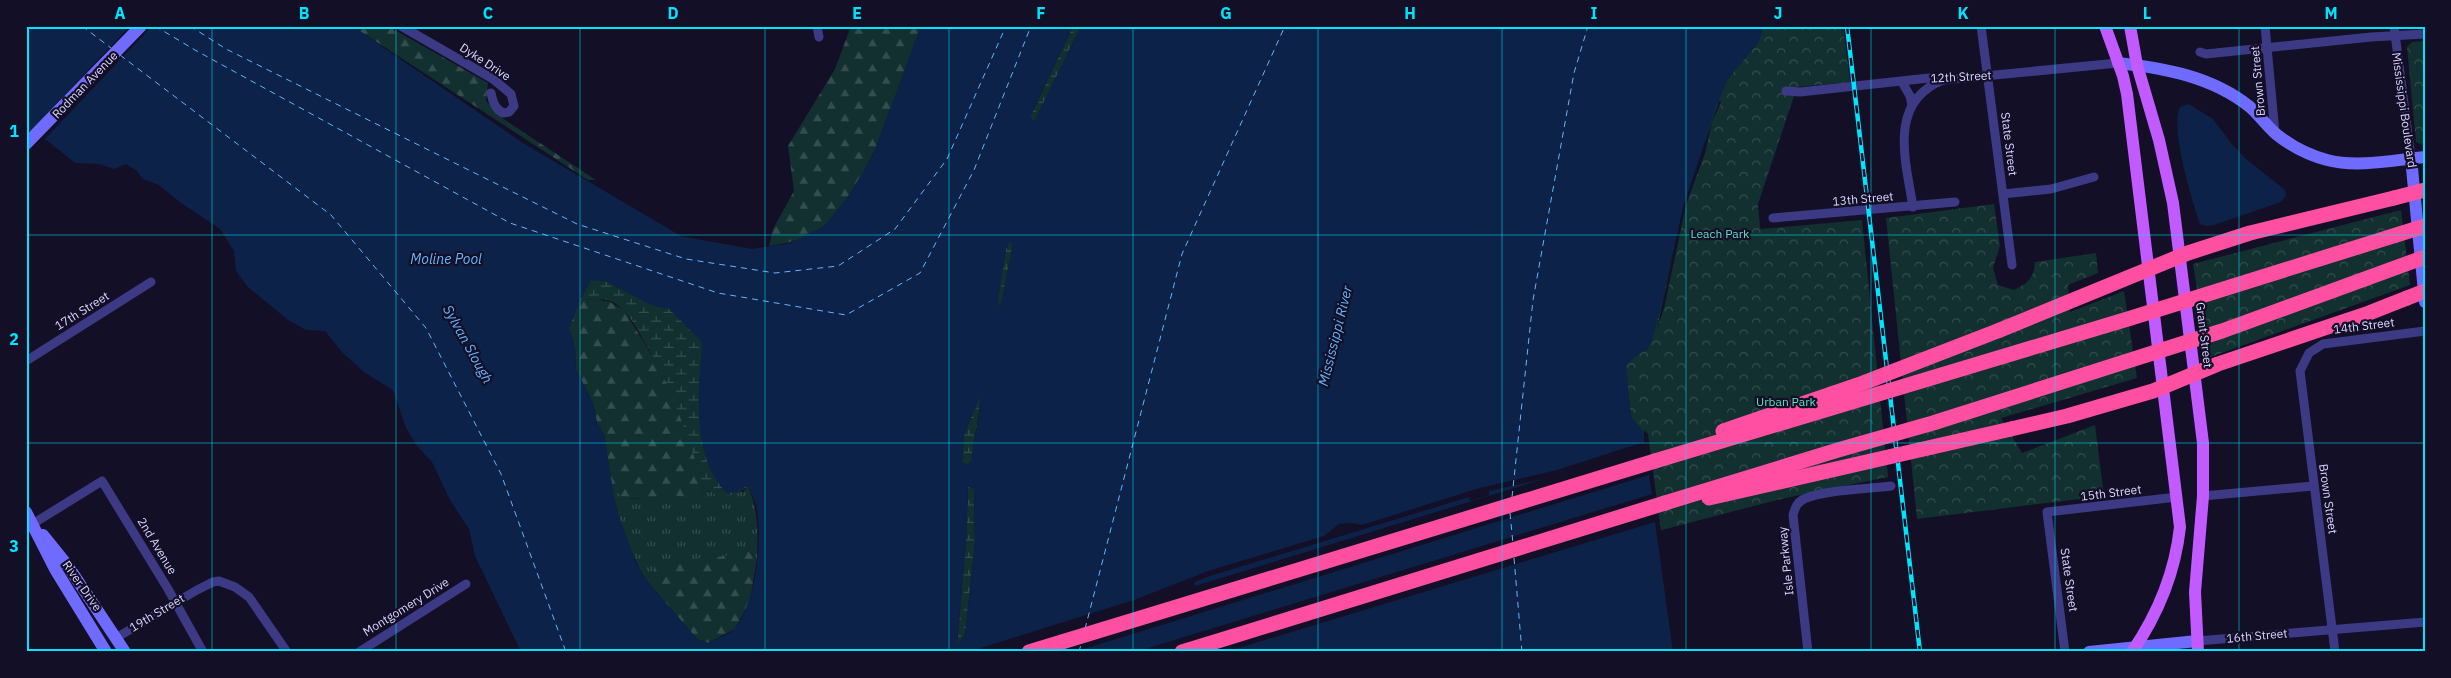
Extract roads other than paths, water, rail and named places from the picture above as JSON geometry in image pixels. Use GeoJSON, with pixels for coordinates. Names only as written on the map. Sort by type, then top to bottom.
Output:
{"type":"FeatureCollection","features":[{"type":"Feature","properties":{"kind":"highway"},"geometry":{"type":"LineString","coordinates":[[1655,461],[1710,436],[1855,386],[2000,330],[2180,256],[2250,233],[2425,190]]}},
{"type":"Feature","properties":{"kind":"highway"},"geometry":{"type":"LineString","coordinates":[[1029,652],[2425,226]]}},
{"type":"Feature","properties":{"kind":"highway"},"geometry":{"type":"LineString","coordinates":[[1182,652],[1838,450],[1933,423],[2222,331],[2425,257]]}},
{"type":"Feature","properties":{"kind":"highway"},"geometry":{"type":"LineString","coordinates":[[1665,504],[1744,491],[2068,416],[2163,388],[2195,373],[2369,313],[2425,291]]}},
{"type":"Feature","properties":{"kind":"main road","name":"Rodman Avenue"},"geometry":{"type":"LineString","coordinates":[[27,145],[141,26]]}},
{"type":"Feature","properties":{"kind":"main road"},"geometry":{"type":"LineString","coordinates":[[2105,26],[2127,94],[2180,527],[2174,566],[2163,598],[2133,649]]}},
{"type":"Feature","properties":{"kind":"main road","name":"Grant Street"},"geometry":{"type":"LineString","coordinates":[[2130,26],[2137,65],[2166,171],[2180,256],[2203,443],[2203,496],[2195,592],[2198,646]]}},
{"type":"Feature","properties":{"kind":"main road","name":"12th Street"},"geometry":{"type":"LineString","coordinates":[[2118,63],[2137,65],[2197,78],[2218,86],[2250,108],[2275,134],[2309,154],[2337,162],[2358,164],[2425,157]]}},
{"type":"Feature","properties":{"kind":"main road","name":"Mississippi Boulevard"},"geometry":{"type":"LineString","coordinates":[[2411,158],[2425,302]]}},
{"type":"Feature","properties":{"kind":"main road","name":"River Drive"},"geometry":{"type":"LineString","coordinates":[[26,512],[30,526],[101,650]]}},
{"type":"Feature","properties":{"kind":"main road","name":"River Drive"},"geometry":{"type":"LineString","coordinates":[[30,526],[68,566],[125,652]]}},
{"type":"Feature","properties":{"kind":"main road","name":"19th Street"},"geometry":{"type":"LineString","coordinates":[[101,650],[116,638]]}},
{"type":"Feature","properties":{"kind":"main road","name":"16th Street"},"geometry":{"type":"LineString","coordinates":[[2089,652],[2198,646]]}},
{"type":"Feature","properties":{"kind":"street","name":"Dyke Drive"},"geometry":{"type":"LineString","coordinates":[[401,26],[493,79],[511,94],[514,106],[509,112],[503,114],[494,106],[491,93]]}},
{"type":"Feature","properties":{"kind":"street"},"geometry":{"type":"LineString","coordinates":[[818,26],[819,37]]}},
{"type":"Feature","properties":{"kind":"street","name":"State Street"},"geometry":{"type":"LineString","coordinates":[[1981,26],[2012,265]]}},
{"type":"Feature","properties":{"kind":"street","name":"Brown Street"},"geometry":{"type":"LineString","coordinates":[[2265,26],[2275,134]]}},
{"type":"Feature","properties":{"kind":"street","name":"Mississippi Boulevard"},"geometry":{"type":"LineString","coordinates":[[2394,26],[2411,158]]}},
{"type":"Feature","properties":{"kind":"street"},"geometry":{"type":"LineString","coordinates":[[2200,52],[2206,54],[2371,37],[2425,34]]}},
{"type":"Feature","properties":{"kind":"street","name":"12th Street"},"geometry":{"type":"LineString","coordinates":[[1786,91],[1800,92],[1929,78],[1943,80],[2118,63]]}},
{"type":"Feature","properties":{"kind":"street"},"geometry":{"type":"LineString","coordinates":[[1913,207],[1903,142],[1906,119],[1912,105],[1926,89],[1943,80]]}},
{"type":"Feature","properties":{"kind":"street"},"geometry":{"type":"LineString","coordinates":[[1902,82],[1910,96],[1912,105]]}},
{"type":"Feature","properties":{"kind":"street"},"geometry":{"type":"LineString","coordinates":[[2003,194],[2060,187],[2094,177]]}},
{"type":"Feature","properties":{"kind":"street","name":"13th Street"},"geometry":{"type":"LineString","coordinates":[[1774,218],[1955,202]]}},
{"type":"Feature","properties":{"kind":"street","name":"17th Street"},"geometry":{"type":"LineString","coordinates":[[26,361],[152,282]]}},
{"type":"Feature","properties":{"kind":"street","name":"14th Street"},"geometry":{"type":"LineString","coordinates":[[2309,353],[2318,346],[2328,343],[2425,331]]}},
{"type":"Feature","properties":{"kind":"street","name":"Brown Street"},"geometry":{"type":"LineString","coordinates":[[2309,353],[2302,364],[2299,376],[2335,652]]}},
{"type":"Feature","properties":{"kind":"street","name":"2nd Avenue"},"geometry":{"type":"LineString","coordinates":[[30,526],[102,481],[176,602],[202,652]]}},
{"type":"Feature","properties":{"kind":"street","name":"Isle Parkway"},"geometry":{"type":"LineString","coordinates":[[1808,652],[1793,515],[1797,504],[1804,498],[1891,486]]}},
{"type":"Feature","properties":{"kind":"street"},"geometry":{"type":"LineString","coordinates":[[2203,496],[2313,486]]}},
{"type":"Feature","properties":{"kind":"street","name":"15th Street"},"geometry":{"type":"LineString","coordinates":[[2047,512],[2177,497]]}},
{"type":"Feature","properties":{"kind":"street","name":"State Street"},"geometry":{"type":"LineString","coordinates":[[2047,512],[2065,652]]}},
{"type":"Feature","properties":{"kind":"street","name":"19th Street"},"geometry":{"type":"LineString","coordinates":[[116,638],[212,582],[223,582],[235,587],[249,597],[287,652]]}},
{"type":"Feature","properties":{"kind":"street","name":"Montgomery Drive"},"geometry":{"type":"LineString","coordinates":[[359,652],[466,584]]}},
{"type":"Feature","properties":{"kind":"street","name":"16th Street"},"geometry":{"type":"LineString","coordinates":[[2198,646],[2332,628],[2425,622]]}},
{"type":"Feature","properties":{"kind":"water"},"geometry":{"type":"Polygon","coordinates":[[[26,26],[352,26],[523,143],[681,236],[752,249],[790,243],[824,226],[847,198],[872,157],[921,26],[1073,26],[1030,117],[1034,122],[1081,26],[1764,26],[1758,43],[1727,80],[1710,122],[1703,152],[1684,204],[1651,343],[1647,349],[1634,357],[1626,366],[1631,417],[1645,435],[1674,652],[521,652],[475,556],[469,529],[450,500],[432,462],[417,446],[406,428],[393,390],[364,372],[343,353],[325,331],[306,330],[288,320],[248,287],[236,271],[234,251],[220,229],[181,203],[159,185],[143,179],[137,171],[126,164],[114,169],[99,164],[75,163],[49,142],[26,128],[26,26]],[[1010,241],[1006,249],[997,306],[1001,304],[1013,245],[1010,241]],[[591,280],[580,300],[569,328],[575,348],[576,370],[593,403],[597,423],[604,435],[616,508],[635,561],[646,580],[697,639],[708,643],[726,635],[735,628],[742,617],[753,588],[759,539],[756,504],[748,485],[737,492],[727,493],[715,478],[707,461],[702,442],[699,401],[702,342],[669,309],[651,305],[607,282],[591,280]],[[980,396],[964,435],[962,463],[968,465],[972,460],[980,396]],[[968,487],[966,540],[957,644],[965,635],[975,543],[974,489],[968,487]]]}},
{"type":"Feature","properties":{"kind":"water"},"geometry":{"type":"Polygon","coordinates":[[[2189,104],[2213,119],[2245,158],[2285,190],[2286,196],[2281,202],[2214,225],[2206,226],[2200,224],[2183,165],[2178,131],[2180,107],[2189,104]]]}},
{"type":"Feature","properties":{"kind":"railway"},"geometry":{"type":"LineString","coordinates":[[1847,26],[1920,652]]}},
{"type":"Feature","properties":{"kind":"park label","name":"Leach Park"},"geometry":{"type":"Point","coordinates":[1720,234]}},
{"type":"Feature","properties":{"kind":"park label","name":"Urban Park"},"geometry":{"type":"Point","coordinates":[1786,402]}},
{"type":"Feature","properties":{"kind":"water label","name":"Moline Pool"},"geometry":{"type":"Point","coordinates":[446,259]}},
{"type":"Feature","properties":{"kind":"water label","name":"Mississippi River"},"geometry":{"type":"Point","coordinates":[1335,336]}},
{"type":"Feature","properties":{"kind":"water label","name":"Sylvan Slough"},"geometry":{"type":"Point","coordinates":[468,344]}}]}
